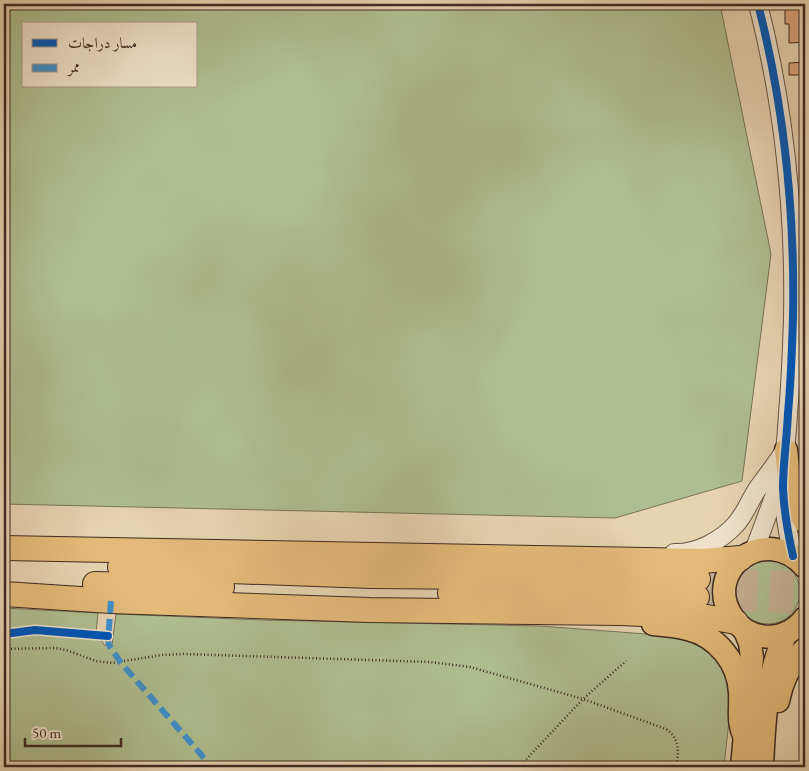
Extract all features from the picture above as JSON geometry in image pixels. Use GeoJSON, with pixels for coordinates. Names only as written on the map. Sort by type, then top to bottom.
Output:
{"type":"FeatureCollection","features":[{"type":"Feature","properties":{"kind":"highway"},"geometry":{"type":"LineString","coordinates":[[4,548],[714,561],[747,554]]}},
{"type":"Feature","properties":{"kind":"highway"},"geometry":{"type":"LineString","coordinates":[[4,560],[114,567],[698,588],[370,591],[4,581]]}},
{"type":"Feature","properties":{"kind":"highway"},"geometry":{"type":"LineString","coordinates":[[4,594],[369,610],[622,613],[707,617],[740,626]]}},
{"type":"Feature","properties":{"kind":"main road"},"geometry":{"type":"LineString","coordinates":[[786,450],[791,494],[805,522]]}},
{"type":"Feature","properties":{"kind":"main road"},"geometry":{"type":"LineString","coordinates":[[762,767],[754,740],[750,643],[729,612],[725,601],[724,589],[732,566],[747,554],[770,548],[786,552],[801,562]]}},
{"type":"Feature","properties":{"kind":"main road"},"geometry":{"type":"LineString","coordinates":[[622,613],[646,623],[688,628],[717,644],[728,658],[736,673],[740,695],[739,721],[754,740]]}},
{"type":"Feature","properties":{"kind":"main road"},"geometry":{"type":"LineString","coordinates":[[740,626],[765,637],[798,626]]}},
{"type":"Feature","properties":{"kind":"main road"},"geometry":{"type":"LineString","coordinates":[[742,767],[754,740],[776,657],[798,626]]}},
{"type":"Feature","properties":{"kind":"main road"},"geometry":{"type":"LineString","coordinates":[[754,740],[774,718],[783,681],[797,657],[805,649]]}},
{"type":"Feature","properties":{"kind":"street"},"geometry":{"type":"LineString","coordinates":[[758,4],[770,55],[787,164],[793,266],[793,317],[791,378],[783,489],[787,528],[801,562]]}},
{"type":"Feature","properties":{"kind":"street"},"geometry":{"type":"LineString","coordinates":[[747,554],[774,498],[786,450]]}},
{"type":"Feature","properties":{"kind":"street"},"geometry":{"type":"LineString","coordinates":[[630,559],[660,552],[679,553],[692,551],[704,547],[724,535],[736,524],[757,490],[786,450]]}},
{"type":"Feature","properties":{"kind":"path"},"geometry":{"type":"LineString","coordinates":[[4,649],[55,648],[112,664],[157,656],[184,654],[447,663],[470,667],[583,699],[670,732],[678,746],[676,767]]}},
{"type":"Feature","properties":{"kind":"path"},"geometry":{"type":"LineString","coordinates":[[519,767],[583,699],[626,662]]}},
{"type":"Feature","properties":{"kind":"green space"},"geometry":{"type":"Polygon","coordinates":[[[4,4],[720,4],[771,254],[742,481],[615,518],[4,504],[4,4]]]}},
{"type":"Feature","properties":{"kind":"green space"},"geometry":{"type":"Polygon","coordinates":[[[762,560],[774,560],[791,569],[798,580],[800,592],[798,604],[791,615],[774,624],[762,624],[750,619],[741,610],[736,598],[736,586],[741,574],[750,565],[762,560]]]}},
{"type":"Feature","properties":{"kind":"green space"},"geometry":{"type":"Polygon","coordinates":[[[4,608],[98,613],[96,633],[42,627],[4,631],[4,608]]]}},
{"type":"Feature","properties":{"kind":"green space"},"geometry":{"type":"Polygon","coordinates":[[[116,614],[262,620],[540,626],[673,636],[697,644],[713,656],[723,670],[728,686],[730,705],[724,767],[4,767],[4,636],[42,633],[97,638],[104,645],[112,645],[116,614]]]}},
{"type":"Feature","properties":{"kind":"building"},"geometry":{"type":"Polygon","coordinates":[[[785,4],[805,4],[805,42],[789,43],[789,24],[785,24],[785,4]]]}},
{"type":"Feature","properties":{"kind":"building"},"geometry":{"type":"Polygon","coordinates":[[[805,62],[805,75],[789,75],[789,63],[805,62]]]}},
{"type":"Feature","properties":{"kind":"tunnel"},"geometry":{"type":"LineString","coordinates":[[698,579],[805,584]]}},
{"type":"Feature","properties":{"kind":"tunnel"},"geometry":{"type":"LineString","coordinates":[[697,597],[805,602]]}},
{"type":"Feature","properties":{"kind":"marked path"},"geometry":{"type":"LineString","coordinates":[[111,601],[109,645],[121,663],[212,767]]}},
{"type":"Feature","properties":{"kind":"cycle path"},"geometry":{"type":"LineString","coordinates":[[758,4],[775,81],[790,199],[793,318],[783,488],[786,522],[793,556]]}},
{"type":"Feature","properties":{"kind":"cycle path"},"geometry":{"type":"LineString","coordinates":[[4,634],[35,630],[108,636]]}}]}
